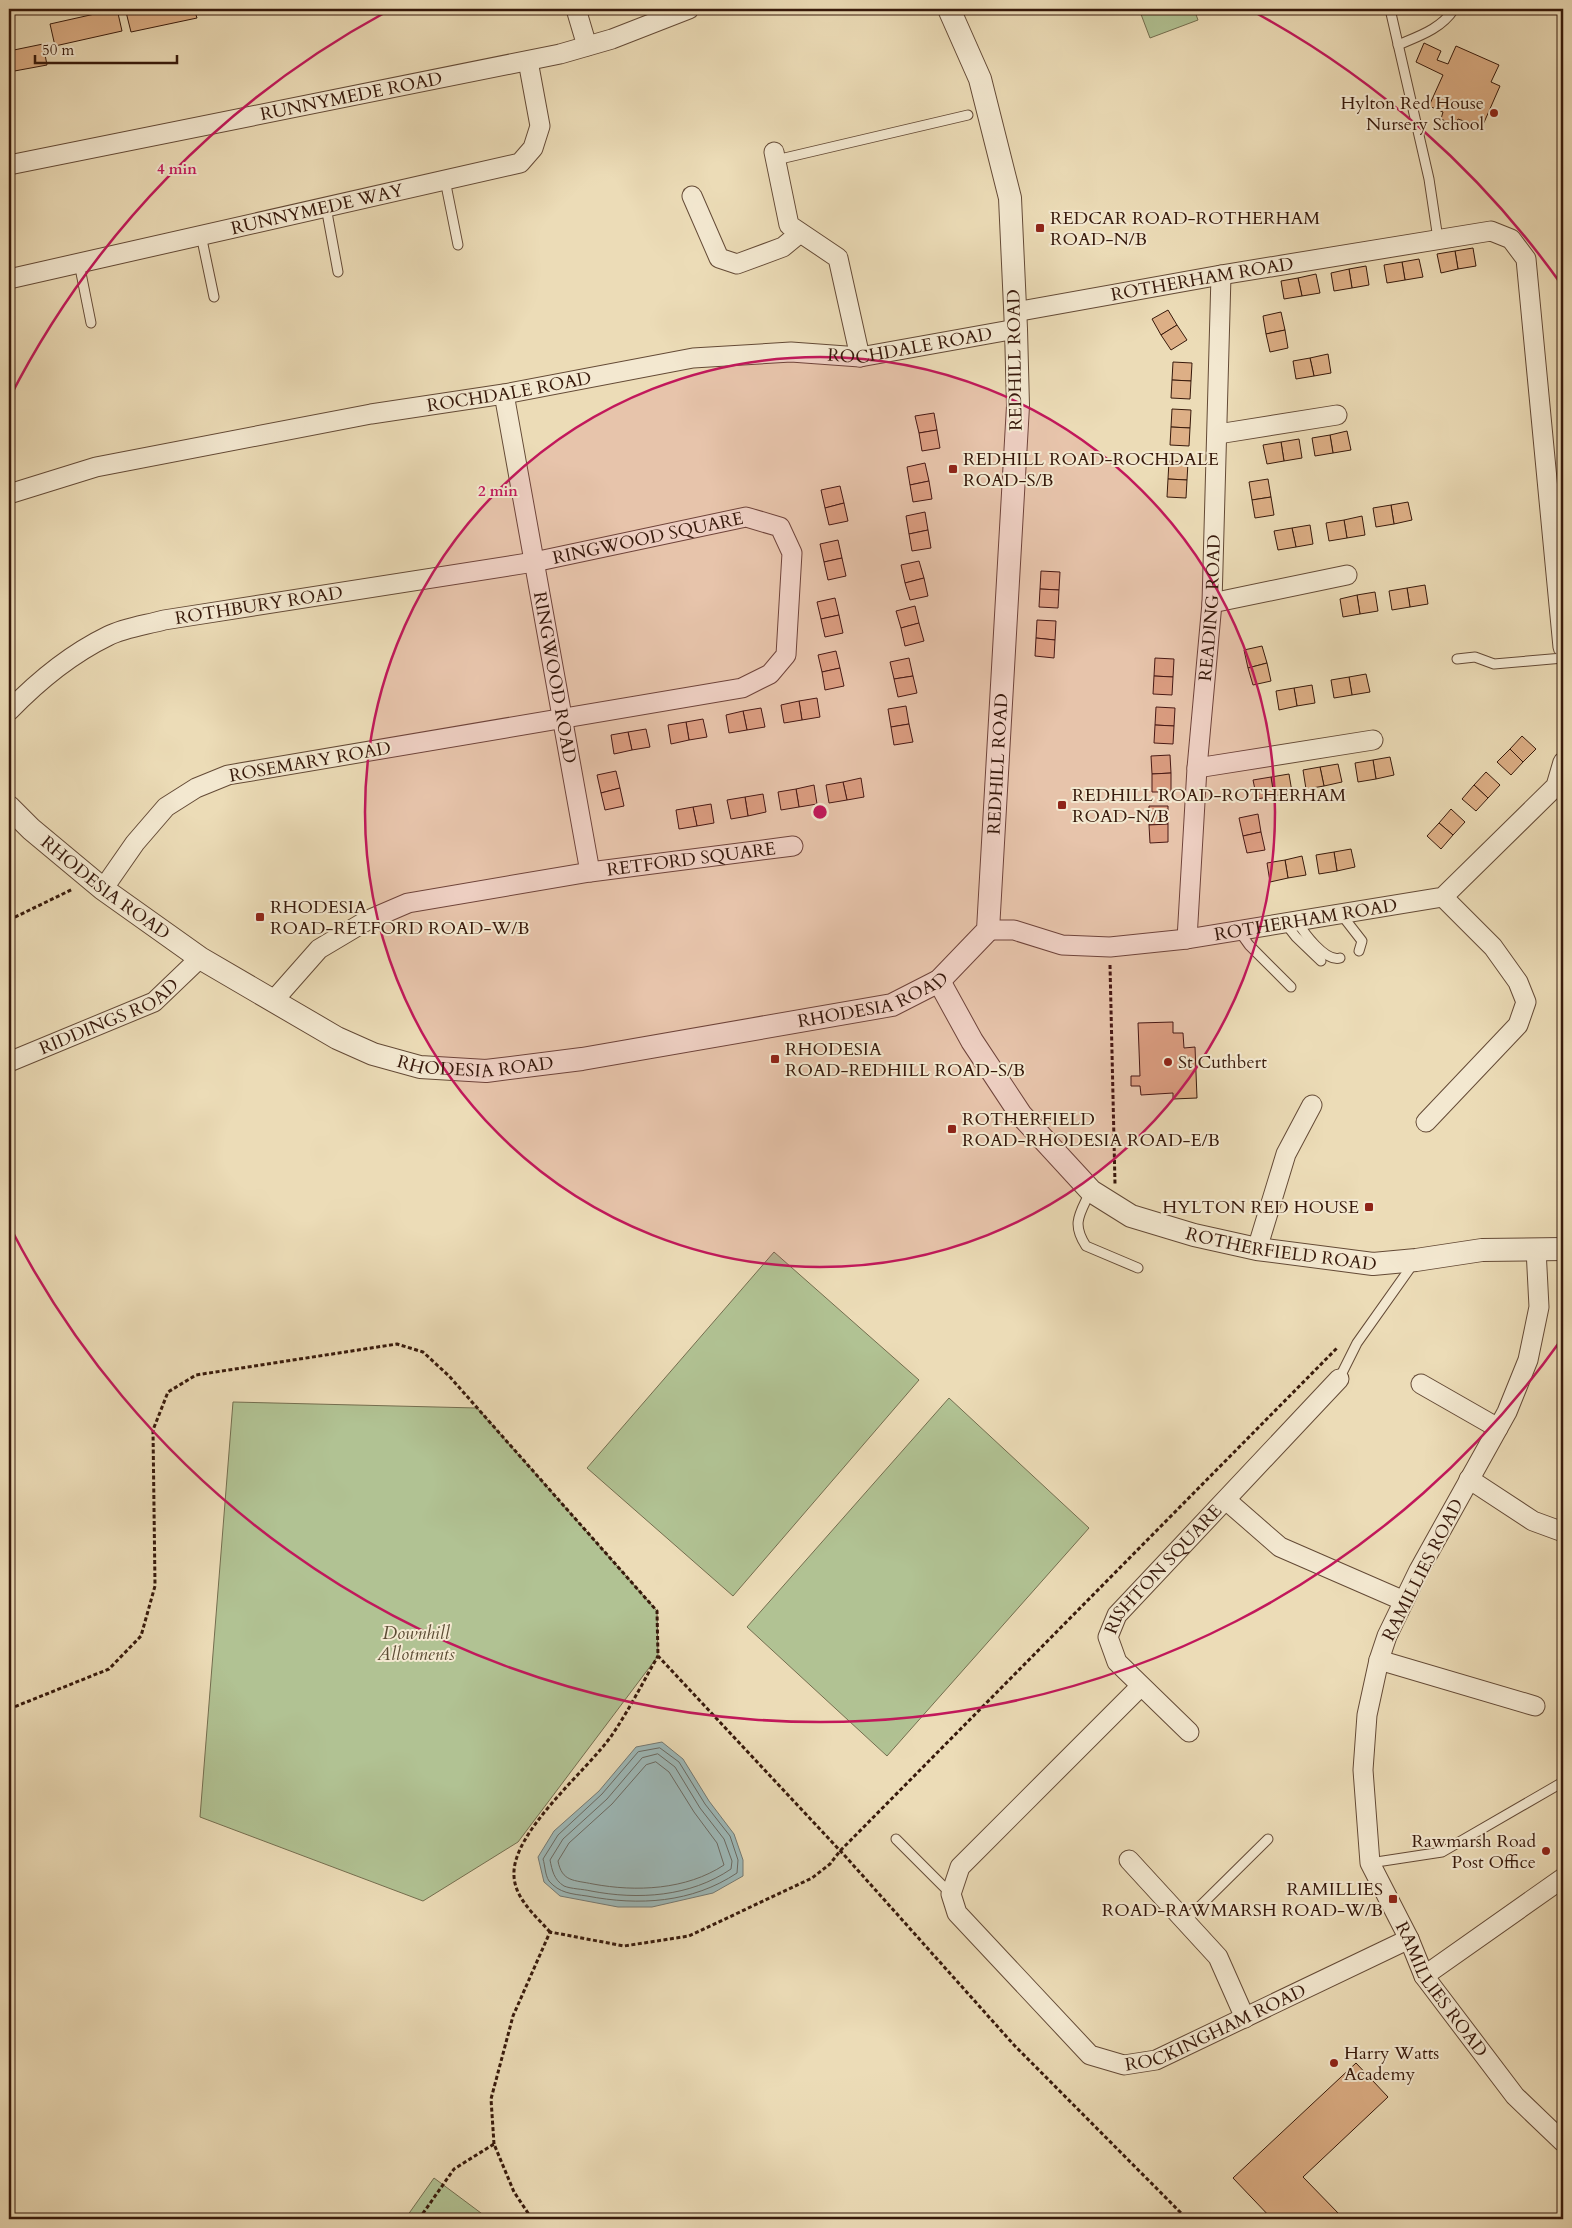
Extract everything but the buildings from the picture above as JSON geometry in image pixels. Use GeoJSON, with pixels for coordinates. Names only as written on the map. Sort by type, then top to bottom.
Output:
{"type":"FeatureCollection","features":[{"type":"Feature","properties":{"kind":"street"},"geometry":{"type":"LineString","coordinates":[[576,9],[587,46]]}},
{"type":"Feature","properties":{"kind":"street","name":"RUNNYMEDE ROAD"},"geometry":{"type":"LineString","coordinates":[[9,165],[528,60],[620,36],[689,9]]}},
{"type":"Feature","properties":{"kind":"street","name":"REDHILL ROAD"},"geometry":{"type":"LineString","coordinates":[[949,9],[980,79],[1010,198],[1018,406],[988,930]]}},
{"type":"Feature","properties":{"kind":"street","name":"RUNNYMEDE WAY"},"geometry":{"type":"LineString","coordinates":[[9,279],[520,163],[533,148],[540,126],[528,60]]}},
{"type":"Feature","properties":{"kind":"street"},"geometry":{"type":"LineString","coordinates":[[775,156],[789,225],[838,258],[860,357]]}},
{"type":"Feature","properties":{"kind":"street"},"geometry":{"type":"LineString","coordinates":[[692,196],[719,258],[736,264],[783,247],[800,233]]}},
{"type":"Feature","properties":{"kind":"street","name":"ROTHERHAM ROAD"},"geometry":{"type":"LineString","coordinates":[[1015,320],[1221,275],[1438,239],[1491,231],[1512,239],[1526,259],[1563,647]]}},
{"type":"Feature","properties":{"kind":"street","name":"READING ROAD"},"geometry":{"type":"LineString","coordinates":[[1187,939],[1197,768],[1212,604],[1221,275]]}},
{"type":"Feature","properties":{"kind":"street","name":"ROCHDALE ROAD"},"geometry":{"type":"LineString","coordinates":[[9,494],[96,467],[372,414],[504,394],[693,358],[791,352],[860,357],[1015,320]]}},
{"type":"Feature","properties":{"kind":"street","name":"RINGWOOD ROAD"},"geometry":{"type":"LineString","coordinates":[[504,394],[590,872]]}},
{"type":"Feature","properties":{"kind":"street"},"geometry":{"type":"LineString","coordinates":[[1218,434],[1337,416]]}},
{"type":"Feature","properties":{"kind":"street","name":"RINGWOOD SQUARE"},"geometry":{"type":"LineString","coordinates":[[534,562],[746,517],[780,527],[792,553],[786,655],[770,674],[742,688],[562,718]]}},
{"type":"Feature","properties":{"kind":"street","name":"ROTHBURY ROAD"},"geometry":{"type":"LineString","coordinates":[[9,711],[26,694],[70,658],[118,633],[164,620],[534,562]]}},
{"type":"Feature","properties":{"kind":"street"},"geometry":{"type":"LineString","coordinates":[[1212,604],[1347,575]]}},
{"type":"Feature","properties":{"kind":"street","name":"ROSEMARY ROAD"},"geometry":{"type":"LineString","coordinates":[[98,884],[166,807],[196,788],[228,775],[562,718]]}},
{"type":"Feature","properties":{"kind":"street"},"geometry":{"type":"LineString","coordinates":[[1197,768],[1373,740]]}},
{"type":"Feature","properties":{"kind":"street"},"geometry":{"type":"LineString","coordinates":[[1426,1122],[1518,1025],[1526,1002],[1518,982],[1493,946],[1443,897],[1560,789],[1563,762]]}},
{"type":"Feature","properties":{"kind":"street","name":"RHODESIA ROAD"},"geometry":{"type":"LineString","coordinates":[[9,807],[31,829],[98,884],[200,958],[337,1038],[373,1054],[420,1066],[486,1071],[582,1059],[892,1005],[939,981],[988,930]]}},
{"type":"Feature","properties":{"kind":"street","name":"RETFORD SQUARE"},"geometry":{"type":"LineString","coordinates":[[274,1000],[318,949],[366,921],[408,903],[590,872],[793,846]]}},
{"type":"Feature","properties":{"kind":"street","name":"ROTHERHAM ROAD"},"geometry":{"type":"LineString","coordinates":[[988,930],[1014,930],[1062,945],[1110,947],[1187,939],[1443,897]]}},
{"type":"Feature","properties":{"kind":"street","name":"RIDDINGS ROAD"},"geometry":{"type":"LineString","coordinates":[[9,1062],[154,1002],[200,958]]}},
{"type":"Feature","properties":{"kind":"street","name":"ROTHERFIELD ROAD"},"geometry":{"type":"LineString","coordinates":[[939,981],[972,1041],[1020,1115],[1091,1191],[1131,1216],[1194,1235],[1257,1249],[1373,1264],[1416,1260],[1482,1250],[1563,1249]]}},
{"type":"Feature","properties":{"kind":"street"},"geometry":{"type":"LineString","coordinates":[[1257,1249],[1286,1154],[1312,1105]]}},
{"type":"Feature","properties":{"kind":"street","name":"RAMILLIES ROAD"},"geometry":{"type":"LineString","coordinates":[[1536,1249],[1539,1307],[1528,1360],[1507,1412],[1419,1570],[1387,1636],[1379,1660],[1367,1715],[1363,1770],[1370,1863],[1409,1939],[1424,1976],[1515,2096],[1563,2142]]}},
{"type":"Feature","properties":{"kind":"street","name":"RISHTON SQUARE"},"geometry":{"type":"LineString","coordinates":[[1189,1732],[1140,1687],[1117,1662],[1108,1637],[1117,1615],[1339,1379]]}},
{"type":"Feature","properties":{"kind":"street"},"geometry":{"type":"LineString","coordinates":[[1420,1384],[1498,1428]]}},
{"type":"Feature","properties":{"kind":"street"},"geometry":{"type":"LineString","coordinates":[[1469,1479],[1533,1521],[1563,1532]]}},
{"type":"Feature","properties":{"kind":"street","name":"RISHTON SQUARE"},"geometry":{"type":"LineString","coordinates":[[1226,1500],[1280,1547],[1404,1601]]}},
{"type":"Feature","properties":{"kind":"street"},"geometry":{"type":"LineString","coordinates":[[1379,1660],[1535,1706]]}},
{"type":"Feature","properties":{"kind":"street"},"geometry":{"type":"LineString","coordinates":[[951,1894],[960,1867],[1140,1687]]}},
{"type":"Feature","properties":{"kind":"street"},"geometry":{"type":"LineString","coordinates":[[1129,1860],[1218,1957],[1245,2018]]}},
{"type":"Feature","properties":{"kind":"street"},"geometry":{"type":"LineString","coordinates":[[1424,1976],[1563,1878]]}},
{"type":"Feature","properties":{"kind":"street","name":"ROCKINGHAM ROAD"},"geometry":{"type":"LineString","coordinates":[[951,1894],[957,1912],[1090,2055],[1124,2065],[1156,2060],[1409,1939]]}},
{"type":"Feature","properties":{"kind":"lane"},"geometry":{"type":"LineString","coordinates":[[1390,9],[1429,179],[1438,239]]}},
{"type":"Feature","properties":{"kind":"lane"},"geometry":{"type":"LineString","coordinates":[[1398,45],[1440,25],[1448,19],[1454,9]]}},
{"type":"Feature","properties":{"kind":"lane"},"geometry":{"type":"LineString","coordinates":[[775,156],[968,115]]}},
{"type":"Feature","properties":{"kind":"lane"},"geometry":{"type":"LineString","coordinates":[[445,180],[458,245]]}},
{"type":"Feature","properties":{"kind":"lane"},"geometry":{"type":"LineString","coordinates":[[326,207],[338,272]]}},
{"type":"Feature","properties":{"kind":"lane"},"geometry":{"type":"LineString","coordinates":[[201,235],[214,297]]}},
{"type":"Feature","properties":{"kind":"lane"},"geometry":{"type":"LineString","coordinates":[[80,263],[91,323]]}},
{"type":"Feature","properties":{"kind":"lane"},"geometry":{"type":"LineString","coordinates":[[1457,659],[1475,657],[1494,664],[1563,658]]}},
{"type":"Feature","properties":{"kind":"lane"},"geometry":{"type":"LineString","coordinates":[[1341,914],[1362,941],[1360,951]]}},
{"type":"Feature","properties":{"kind":"lane"},"geometry":{"type":"LineString","coordinates":[[1291,922],[1329,957],[1336,960],[1340,958]]}},
{"type":"Feature","properties":{"kind":"lane"},"geometry":{"type":"LineString","coordinates":[[1291,922],[1320,961]]}},
{"type":"Feature","properties":{"kind":"lane"},"geometry":{"type":"LineString","coordinates":[[1239,930],[1249,945],[1291,987]]}},
{"type":"Feature","properties":{"kind":"lane"},"geometry":{"type":"LineString","coordinates":[[1091,1191],[1077,1218],[1082,1240],[1086,1246],[1138,1268]]}},
{"type":"Feature","properties":{"kind":"lane"},"geometry":{"type":"LineString","coordinates":[[1339,1379],[1357,1343],[1416,1260]]}},
{"type":"Feature","properties":{"kind":"lane"},"geometry":{"type":"LineString","coordinates":[[1370,1863],[1442,1852],[1563,1782]]}},
{"type":"Feature","properties":{"kind":"lane"},"geometry":{"type":"LineString","coordinates":[[896,1839],[951,1894]]}},
{"type":"Feature","properties":{"kind":"lane"},"geometry":{"type":"LineString","coordinates":[[1185,1921],[1268,1839]]}},
{"type":"Feature","properties":{"kind":"path"},"geometry":{"type":"LineString","coordinates":[[9,920],[98,884]]}},
{"type":"Feature","properties":{"kind":"path"},"geometry":{"type":"LineString","coordinates":[[1110,947],[1116,1207]]}},
{"type":"Feature","properties":{"kind":"path"},"geometry":{"type":"LineString","coordinates":[[9,1710],[108,1669],[141,1636],[156,1586],[153,1430],[168,1392],[196,1375],[397,1344],[423,1352],[449,1376],[657,1612],[658,1656],[611,1736],[564,1788],[518,1849],[514,1876],[519,1896],[550,1932],[624,1946],[689,1936],[812,1878],[830,1864],[840,1851],[1345,1341]]}},
{"type":"Feature","properties":{"kind":"path"},"geometry":{"type":"LineString","coordinates":[[658,1656],[840,1851],[1014,2045],[1187,2219]]}},
{"type":"Feature","properties":{"kind":"path"},"geometry":{"type":"LineString","coordinates":[[532,2219],[514,2192],[494,2144],[492,2099],[514,2016],[550,1932]]}},
{"type":"Feature","properties":{"kind":"path"},"geometry":{"type":"LineString","coordinates":[[419,2219],[454,2169],[494,2144]]}},
{"type":"Feature","properties":{"kind":"green space"},"geometry":{"type":"Polygon","coordinates":[[[1139,9],[1194,9],[1198,20],[1150,38],[1139,9]]]}},
{"type":"Feature","properties":{"kind":"green space"},"geometry":{"type":"Polygon","coordinates":[[[774,1252],[919,1380],[733,1596],[587,1468],[774,1252]]]}},
{"type":"Feature","properties":{"kind":"green space"},"geometry":{"type":"Polygon","coordinates":[[[949,1398],[1089,1528],[887,1756],[747,1627],[949,1398]]]}},
{"type":"Feature","properties":{"kind":"green space","name":"Downhill Allotments"},"geometry":{"type":"Polygon","coordinates":[[[233,1402],[477,1408],[657,1611],[658,1656],[518,1842],[423,1901],[200,1817],[233,1402]]]}},
{"type":"Feature","properties":{"kind":"green space"},"geometry":{"type":"Polygon","coordinates":[[[434,2178],[489,2219],[405,2219],[434,2178]]]}},
{"type":"Feature","properties":{"kind":"water"},"geometry":{"type":"Polygon","coordinates":[[[662,1742],[683,1759],[709,1801],[734,1834],[743,1860],[743,1876],[713,1893],[652,1907],[618,1907],[560,1896],[544,1882],[538,1857],[554,1831],[599,1791],[636,1747],[662,1742]]]}},
{"type":"Feature","properties":{"kind":"place","name":"Hylton Red House Nursery School"},"geometry":{"type":"Point","coordinates":[1494,113]}},
{"type":"Feature","properties":{"kind":"place","name":"REDCAR ROAD-ROTHERHAM ROAD-N/B"},"geometry":{"type":"Point","coordinates":[1040,228]}},
{"type":"Feature","properties":{"kind":"place","name":"REDHILL ROAD-ROCHDALE ROAD-S/B"},"geometry":{"type":"Point","coordinates":[953,469]}},
{"type":"Feature","properties":{"kind":"place","name":"REDHILL ROAD-ROTHERHAM ROAD-N/B"},"geometry":{"type":"Point","coordinates":[1062,805]}},
{"type":"Feature","properties":{"kind":"place","name":"RHODESIA ROAD-RETFORD ROAD-W/B"},"geometry":{"type":"Point","coordinates":[260,917]}},
{"type":"Feature","properties":{"kind":"place","name":"RHODESIA ROAD-REDHILL ROAD-S/B"},"geometry":{"type":"Point","coordinates":[775,1059]}},
{"type":"Feature","properties":{"kind":"place","name":"St Cuthbert"},"geometry":{"type":"Point","coordinates":[1168,1062]}},
{"type":"Feature","properties":{"kind":"place","name":"ROTHERFIELD ROAD-RHODESIA ROAD-E/B"},"geometry":{"type":"Point","coordinates":[952,1129]}},
{"type":"Feature","properties":{"kind":"place","name":"HYLTON RED HOUSE"},"geometry":{"type":"Point","coordinates":[1369,1207]}},
{"type":"Feature","properties":{"kind":"place","name":"Rawmarsh Road Post Office"},"geometry":{"type":"Point","coordinates":[1546,1851]}},
{"type":"Feature","properties":{"kind":"place","name":"RAMILLIES ROAD-RAWMARSH ROAD-W/B"},"geometry":{"type":"Point","coordinates":[1393,1899]}},
{"type":"Feature","properties":{"kind":"place","name":"Harry Watts Academy"},"geometry":{"type":"Point","coordinates":[1334,2063]}}]}
